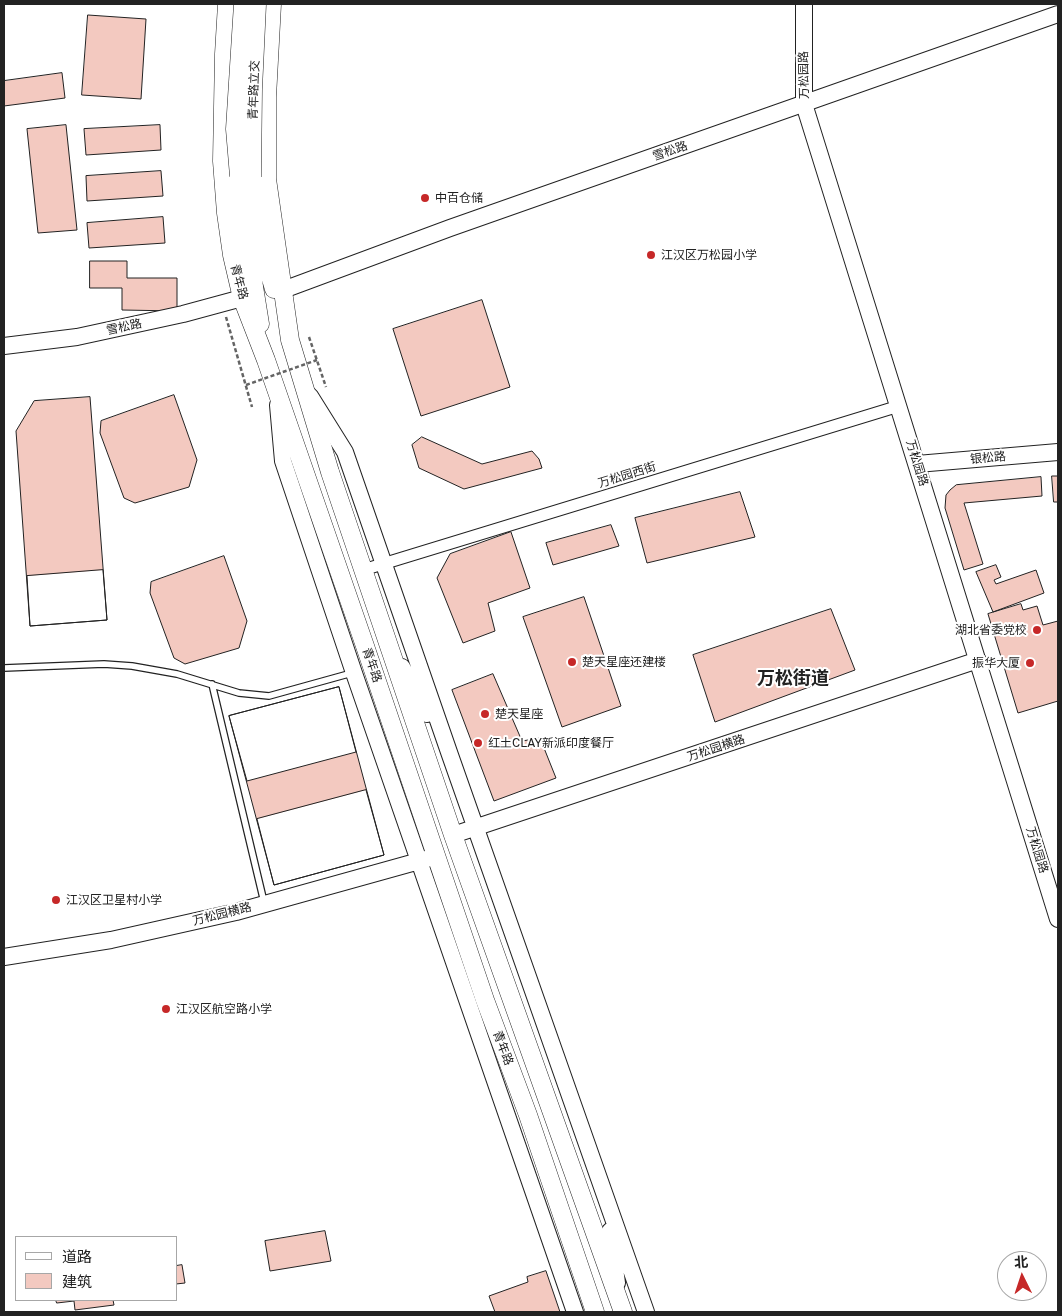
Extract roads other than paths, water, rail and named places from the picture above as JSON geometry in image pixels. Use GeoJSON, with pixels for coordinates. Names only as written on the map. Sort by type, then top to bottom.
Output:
{"type":"FeatureCollection","features":[{"type":"Feature","properties":{"kind":"main road","name":"青年路"},"geometry":{"type":"LineString","coordinates":[[227,4],[222,161],[230,246],[242,298],[266,360],[365,646],[428,859],[485,1000],[532,1126],[595,1312]]}},
{"type":"Feature","properties":{"kind":"main road","name":"青年路立交"},"geometry":{"type":"LineString","coordinates":[[243,4],[235,129],[246,176]]}},
{"type":"Feature","properties":{"kind":"main road","name":"青年路立交"},"geometry":{"type":"LineString","coordinates":[[246,176],[257,4]]}},
{"type":"Feature","properties":{"kind":"main road","name":"青年路"},"geometry":{"type":"LineString","coordinates":[[272,4],[267,97],[267,179],[290,340],[330,472],[453,835],[622,1308]]}},
{"type":"Feature","properties":{"kind":"main road"},"geometry":{"type":"LineString","coordinates":[[246,176],[267,265],[290,340]]}},
{"type":"Feature","properties":{"kind":"main road"},"geometry":{"type":"LineString","coordinates":[[246,176],[251,268],[266,360]]}},
{"type":"Feature","properties":{"kind":"street","name":"万松园路"},"geometry":{"type":"LineString","coordinates":[[804,4],[804,104],[1058,918]]}},
{"type":"Feature","properties":{"kind":"street","name":"雪松路"},"geometry":{"type":"LineString","coordinates":[[283,290],[450,228],[1058,14]]}},
{"type":"Feature","properties":{"kind":"street","name":"雪松路"},"geometry":{"type":"LineString","coordinates":[[4,346],[77,337],[183,314],[242,298]]}},
{"type":"Feature","properties":{"kind":"street"},"geometry":{"type":"LineString","coordinates":[[303,385],[345,452],[475,828],[646,1312]]}},
{"type":"Feature","properties":{"kind":"street"},"geometry":{"type":"LineString","coordinates":[[276,390],[283,462],[389,774],[428,859],[575,1312]]}},
{"type":"Feature","properties":{"kind":"street","name":"万松园西街"},"geometry":{"type":"LineString","coordinates":[[363,570],[899,406]]}},
{"type":"Feature","properties":{"kind":"street","name":"银松路"},"geometry":{"type":"LineString","coordinates":[[917,464],[1058,452]]}},
{"type":"Feature","properties":{"kind":"street"},"geometry":{"type":"LineString","coordinates":[[386,638],[450,755]]}},
{"type":"Feature","properties":{"kind":"street"},"geometry":{"type":"LineString","coordinates":[[365,646],[389,774]]}},
{"type":"Feature","properties":{"kind":"street","name":"万松园横路"},"geometry":{"type":"LineString","coordinates":[[453,835],[978,660]]}},
{"type":"Feature","properties":{"kind":"street","name":"万松园横路"},"geometry":{"type":"LineString","coordinates":[[4,957],[112,940],[264,904],[428,859]]}},
{"type":"Feature","properties":{"kind":"street"},"geometry":{"type":"LineString","coordinates":[[532,1126],[554,1252]]}},
{"type":"Feature","properties":{"kind":"street"},"geometry":{"type":"LineString","coordinates":[[606,1198],[622,1308]]}},
{"type":"Feature","properties":{"kind":"lane"},"geometry":{"type":"LineString","coordinates":[[4,668],[104,664],[177,674],[239,693],[269,696],[354,673]]}},
{"type":"Feature","properties":{"kind":"lane"},"geometry":{"type":"LineString","coordinates":[[212,684],[264,904]]}},
{"type":"Feature","properties":{"kind":"place","name":"中百仓储"},"geometry":{"type":"Point","coordinates":[425,198]}},
{"type":"Feature","properties":{"kind":"place","name":"江汉区万松园小学"},"geometry":{"type":"Point","coordinates":[651,255]}},
{"type":"Feature","properties":{"kind":"place","name":"湖北省委党校"},"geometry":{"type":"Point","coordinates":[1037,630]}},
{"type":"Feature","properties":{"kind":"place","name":"楚天星座还建楼"},"geometry":{"type":"Point","coordinates":[572,662]}},
{"type":"Feature","properties":{"kind":"place","name":"振华大厦"},"geometry":{"type":"Point","coordinates":[1030,663]}},
{"type":"Feature","properties":{"kind":"place","name":"楚天星座"},"geometry":{"type":"Point","coordinates":[485,714]}},
{"type":"Feature","properties":{"kind":"place","name":"红土CLAY新派印度餐厅"},"geometry":{"type":"Point","coordinates":[478,743]}},
{"type":"Feature","properties":{"kind":"place","name":"江汉区卫星村小学"},"geometry":{"type":"Point","coordinates":[56,900]}},
{"type":"Feature","properties":{"kind":"place","name":"江汉区航空路小学"},"geometry":{"type":"Point","coordinates":[166,1009]}},
{"type":"Feature","properties":{"kind":"district","name":"万松街道"},"geometry":{"type":"Point","coordinates":[793,678]}}]}
